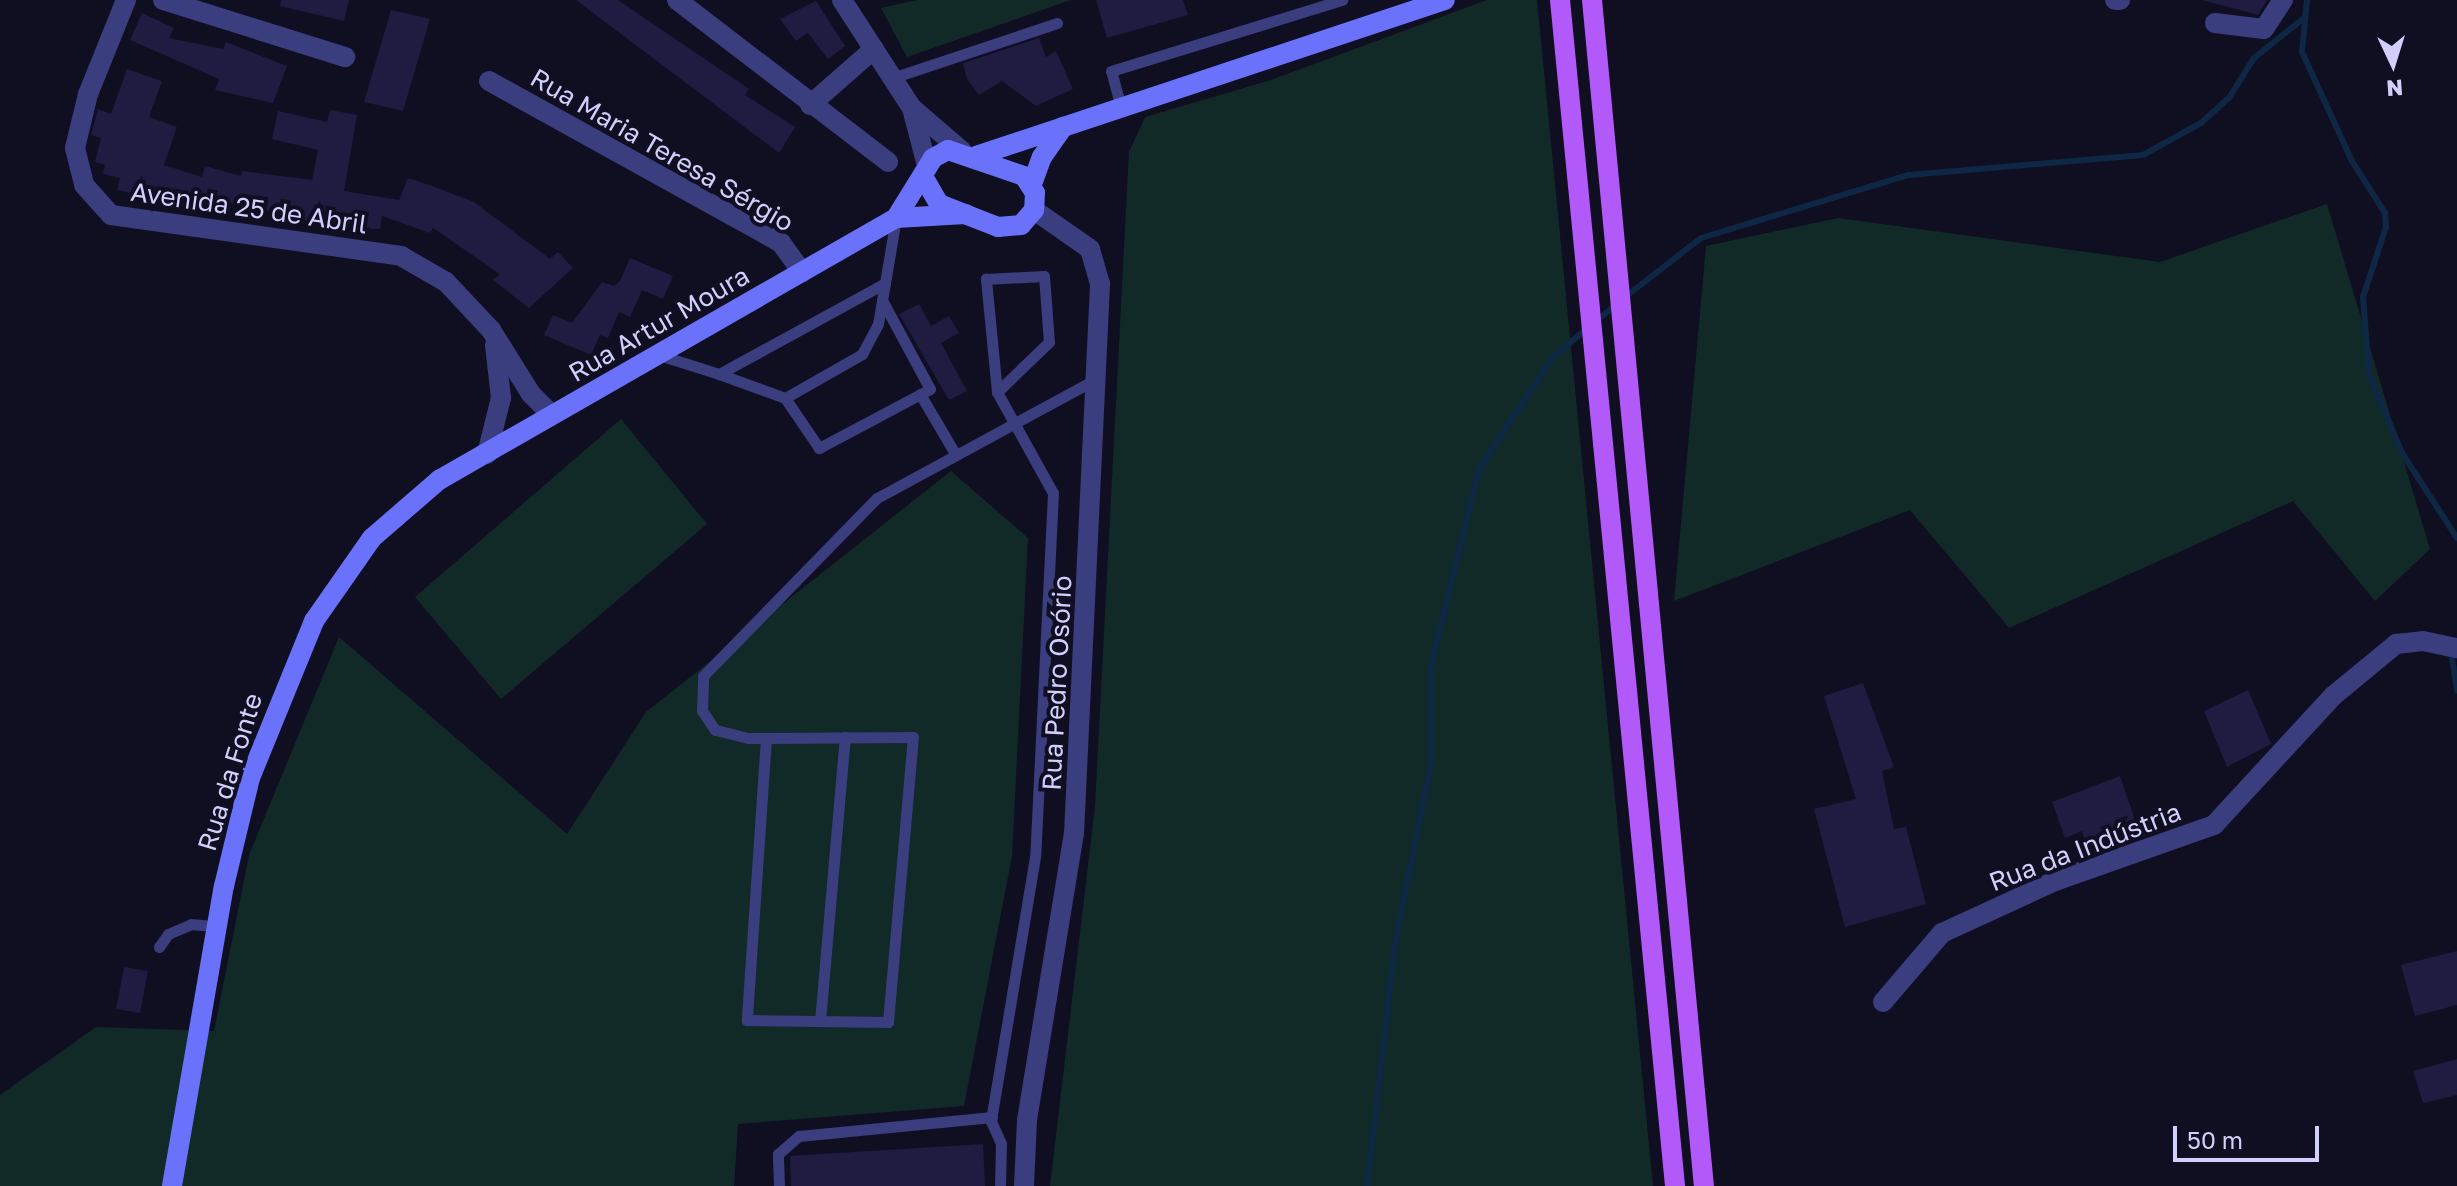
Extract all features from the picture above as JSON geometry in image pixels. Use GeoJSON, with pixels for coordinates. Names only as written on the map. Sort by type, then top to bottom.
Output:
{"type":"FeatureCollection","features":[{"type":"Feature","properties":{"kind":"main road"},"geometry":{"type":"LineString","coordinates":[[896,218],[939,153],[969,154],[1063,127],[1120,104],[1445,0]]}},
{"type":"Feature","properties":{"kind":"main road"},"geometry":{"type":"LineString","coordinates":[[1560,0],[1675,1186]]}},
{"type":"Feature","properties":{"kind":"main road"},"geometry":{"type":"LineString","coordinates":[[1592,0],[1704,1186]]}},
{"type":"Feature","properties":{"kind":"main road"},"geometry":{"type":"LineString","coordinates":[[926,172],[933,199],[1007,229],[1021,225],[1034,210],[1032,184],[1042,157],[1063,127]]}},
{"type":"Feature","properties":{"kind":"main road"},"geometry":{"type":"LineString","coordinates":[[969,154],[1032,184]]}},
{"type":"Feature","properties":{"kind":"main road"},"geometry":{"type":"LineString","coordinates":[[896,218],[966,214]]}},
{"type":"Feature","properties":{"kind":"main road","name":"Rua Artur Moura"},"geometry":{"type":"LineString","coordinates":[[487,454],[896,218]]}},
{"type":"Feature","properties":{"kind":"main road","name":"Rua da Fonte"},"geometry":{"type":"LineString","coordinates":[[172,1186],[216,926],[255,764],[331,591],[389,519],[487,454]]}},
{"type":"Feature","properties":{"kind":"street","name":"Avenida 25 de Abril"},"geometry":{"type":"LineString","coordinates":[[126,0],[88,94],[75,148],[84,185],[111,215],[401,256],[446,282],[491,330],[531,394],[552,415]]}},
{"type":"Feature","properties":{"kind":"street"},"geometry":{"type":"LineString","coordinates":[[163,0],[345,57]]}},
{"type":"Feature","properties":{"kind":"street"},"geometry":{"type":"LineString","coordinates":[[677,0],[888,162]]}},
{"type":"Feature","properties":{"kind":"street"},"geometry":{"type":"LineString","coordinates":[[842,0],[912,108],[969,154]]}},
{"type":"Feature","properties":{"kind":"street"},"geometry":{"type":"LineString","coordinates":[[2215,23],[2264,29],[2283,0]]}},
{"type":"Feature","properties":{"kind":"street"},"geometry":{"type":"LineString","coordinates":[[810,105],[874,49]]}},
{"type":"Feature","properties":{"kind":"street","name":"Rua Maria Teresa Sérgio"},"geometry":{"type":"LineString","coordinates":[[489,81],[781,243],[802,272]]}},
{"type":"Feature","properties":{"kind":"street"},"geometry":{"type":"LineString","coordinates":[[912,108],[926,172]]}},
{"type":"Feature","properties":{"kind":"street","name":"Rua Pedro Osório"},"geometry":{"type":"LineString","coordinates":[[1024,1186],[1027,1120],[1074,834],[1094,380],[1096,261],[1076,233],[1034,210]]}},
{"type":"Feature","properties":{"kind":"street"},"geometry":{"type":"LineString","coordinates":[[487,454],[502,389],[491,330]]}},
{"type":"Feature","properties":{"kind":"street","name":"Rua da Indústria"},"geometry":{"type":"LineString","coordinates":[[1883,1002],[1942,933],[2055,881],[2214,825],[2333,696],[2396,644],[2423,641],[2457,648]]}},
{"type":"Feature","properties":{"kind":"lane"},"geometry":{"type":"LineString","coordinates":[[1120,104],[1111,71],[1342,0]]}},
{"type":"Feature","properties":{"kind":"lane"},"geometry":{"type":"LineString","coordinates":[[892,78],[1057,23]]}},
{"type":"Feature","properties":{"kind":"lane"},"geometry":{"type":"LineString","coordinates":[[785,398],[862,354],[882,300],[896,218]]}},
{"type":"Feature","properties":{"kind":"lane"},"geometry":{"type":"LineString","coordinates":[[997,392],[1049,342],[1044,276],[986,279],[997,392],[1053,493],[1035,857],[992,1117],[1001,1143],[1000,1186]]}},
{"type":"Feature","properties":{"kind":"lane"},"geometry":{"type":"LineString","coordinates":[[719,374],[885,283]]}},
{"type":"Feature","properties":{"kind":"lane"},"geometry":{"type":"LineString","coordinates":[[658,355],[785,398],[819,448],[930,389],[882,300]]}},
{"type":"Feature","properties":{"kind":"lane"},"geometry":{"type":"LineString","coordinates":[[766,738],[747,1020],[888,1022],[913,737],[766,738],[715,730],[702,711],[703,676],[877,498],[1094,380]]}},
{"type":"Feature","properties":{"kind":"lane"},"geometry":{"type":"LineString","coordinates":[[920,394],[956,455]]}},
{"type":"Feature","properties":{"kind":"lane"},"geometry":{"type":"LineString","coordinates":[[820,1021],[845,737]]}},
{"type":"Feature","properties":{"kind":"lane"},"geometry":{"type":"LineString","coordinates":[[159,947],[168,934],[191,924],[216,926]]}},
{"type":"Feature","properties":{"kind":"lane"},"geometry":{"type":"LineString","coordinates":[[779,1186],[778,1154],[799,1136],[992,1117]]}},
{"type":"Feature","properties":{"kind":"green space"},"geometry":{"type":"Polygon","coordinates":[[[917,0],[1071,0],[907,57],[881,8],[917,0]]]}},
{"type":"Feature","properties":{"kind":"green space"},"geometry":{"type":"Polygon","coordinates":[[[1487,0],[1537,0],[1653,1186],[1050,1186],[1095,806],[1129,152],[1145,117],[1271,80],[1487,0]]]}},
{"type":"Feature","properties":{"kind":"green space"},"geometry":{"type":"Polygon","coordinates":[[[2327,204],[2430,549],[2375,601],[2293,501],[2009,628],[1910,510],[1674,601],[1706,246],[1838,218],[2160,262],[2327,204]]]}},
{"type":"Feature","properties":{"kind":"green space"},"geometry":{"type":"Polygon","coordinates":[[[621,419],[707,524],[501,699],[415,597],[621,419]]]}},
{"type":"Feature","properties":{"kind":"green space"},"geometry":{"type":"Polygon","coordinates":[[[951,471],[1028,538],[1012,856],[964,1106],[738,1124],[734,1186],[0,1186],[0,1095],[96,1027],[214,1031],[249,855],[339,637],[567,834],[646,712],[951,471]]]}},
{"type":"Feature","properties":{"kind":"building"},"geometry":{"type":"Polygon","coordinates":[[[281,0],[349,0],[344,21],[280,6],[281,0]]]}},
{"type":"Feature","properties":{"kind":"building"},"geometry":{"type":"Polygon","coordinates":[[[576,0],[618,0],[749,89],[745,95],[795,127],[779,153],[576,0]]]}},
{"type":"Feature","properties":{"kind":"building"},"geometry":{"type":"Polygon","coordinates":[[[1096,0],[1183,0],[1188,15],[1107,38],[1096,0]]]}},
{"type":"Feature","properties":{"kind":"building"},"geometry":{"type":"Polygon","coordinates":[[[2202,0],[2267,0],[2258,15],[2202,0]]]}},
{"type":"Feature","properties":{"kind":"building"},"geometry":{"type":"Polygon","coordinates":[[[816,1],[845,46],[828,59],[808,33],[796,41],[780,19],[816,1]]]}},
{"type":"Feature","properties":{"kind":"building"},"geometry":{"type":"Polygon","coordinates":[[[391,10],[430,19],[403,111],[364,102],[391,10]]]}},
{"type":"Feature","properties":{"kind":"building"},"geometry":{"type":"Polygon","coordinates":[[[142,13],[174,28],[169,38],[223,49],[226,42],[287,66],[273,103],[215,90],[219,79],[130,40],[142,13]]]}},
{"type":"Feature","properties":{"kind":"building"},"geometry":{"type":"Polygon","coordinates":[[[1039,38],[1046,57],[1056,51],[1073,89],[1036,106],[1002,81],[979,95],[967,79],[963,63],[1039,38]]]}},
{"type":"Feature","properties":{"kind":"building"},"geometry":{"type":"Polygon","coordinates":[[[127,69],[162,81],[149,117],[177,127],[164,165],[202,177],[205,166],[241,176],[242,171],[312,180],[318,150],[272,139],[278,111],[327,122],[330,110],[357,115],[344,191],[399,200],[408,178],[432,186],[474,202],[550,259],[558,252],[573,268],[529,308],[493,280],[500,274],[433,228],[430,233],[382,216],[380,229],[336,227],[176,191],[173,201],[117,190],[120,178],[103,174],[105,165],[95,162],[101,138],[91,135],[98,109],[111,114],[127,69]]]}},
{"type":"Feature","properties":{"kind":"building"},"geometry":{"type":"Polygon","coordinates":[[[630,258],[673,276],[663,299],[642,290],[630,317],[619,312],[608,338],[600,335],[591,355],[544,335],[553,315],[572,323],[602,282],[614,286],[620,281],[630,258]]]}},
{"type":"Feature","properties":{"kind":"building"},"geometry":{"type":"Polygon","coordinates":[[[919,304],[931,326],[949,316],[959,333],[941,343],[967,391],[949,400],[899,314],[919,304]]]}},
{"type":"Feature","properties":{"kind":"building"},"geometry":{"type":"Polygon","coordinates":[[[1863,683],[1894,767],[1882,771],[1894,829],[1906,827],[1926,904],[1845,927],[1814,809],[1856,799],[1824,696],[1863,683]]]}},
{"type":"Feature","properties":{"kind":"building"},"geometry":{"type":"Polygon","coordinates":[[[2248,690],[2271,744],[2227,767],[2204,711],[2248,690]]]}},
{"type":"Feature","properties":{"kind":"building"},"geometry":{"type":"Polygon","coordinates":[[[2120,776],[2136,823],[2086,844],[2082,831],[2065,838],[2052,802],[2120,776]]]}},
{"type":"Feature","properties":{"kind":"building"},"geometry":{"type":"Polygon","coordinates":[[[2457,951],[2457,1005],[2415,1016],[2401,965],[2457,951]]]}},
{"type":"Feature","properties":{"kind":"building"},"geometry":{"type":"Polygon","coordinates":[[[124,967],[148,971],[140,1013],[116,1009],[124,967]]]}},
{"type":"Feature","properties":{"kind":"building"},"geometry":{"type":"Polygon","coordinates":[[[2457,1059],[2457,1095],[2423,1103],[2413,1071],[2457,1059]]]}},
{"type":"Feature","properties":{"kind":"building"},"geometry":{"type":"Polygon","coordinates":[[[983,1144],[985,1186],[791,1186],[790,1156],[983,1144]]]}},
{"type":"Feature","properties":{"kind":"waterway"},"geometry":{"type":"LineString","coordinates":[[2307,0],[2302,52],[2352,161],[2385,213],[2386,227],[2363,297],[2369,374],[2402,453],[2457,538]]}},
{"type":"Feature","properties":{"kind":"waterway"},"geometry":{"type":"LineString","coordinates":[[1629,294],[1701,238],[1909,175],[2143,155],[2201,123],[2229,98],[2254,58],[2304,18]]}},
{"type":"Feature","properties":{"kind":"waterway"},"geometry":{"type":"LineString","coordinates":[[1601,317],[1612,308]]}},
{"type":"Feature","properties":{"kind":"waterway"},"geometry":{"type":"LineString","coordinates":[[1367,1186],[1395,943],[1431,763],[1431,666],[1479,469],[1553,357],[1584,331]]}},
{"type":"Feature","properties":{"kind":"waterway"},"geometry":{"type":"LineString","coordinates":[[2452,658],[2457,691]]}}]}
